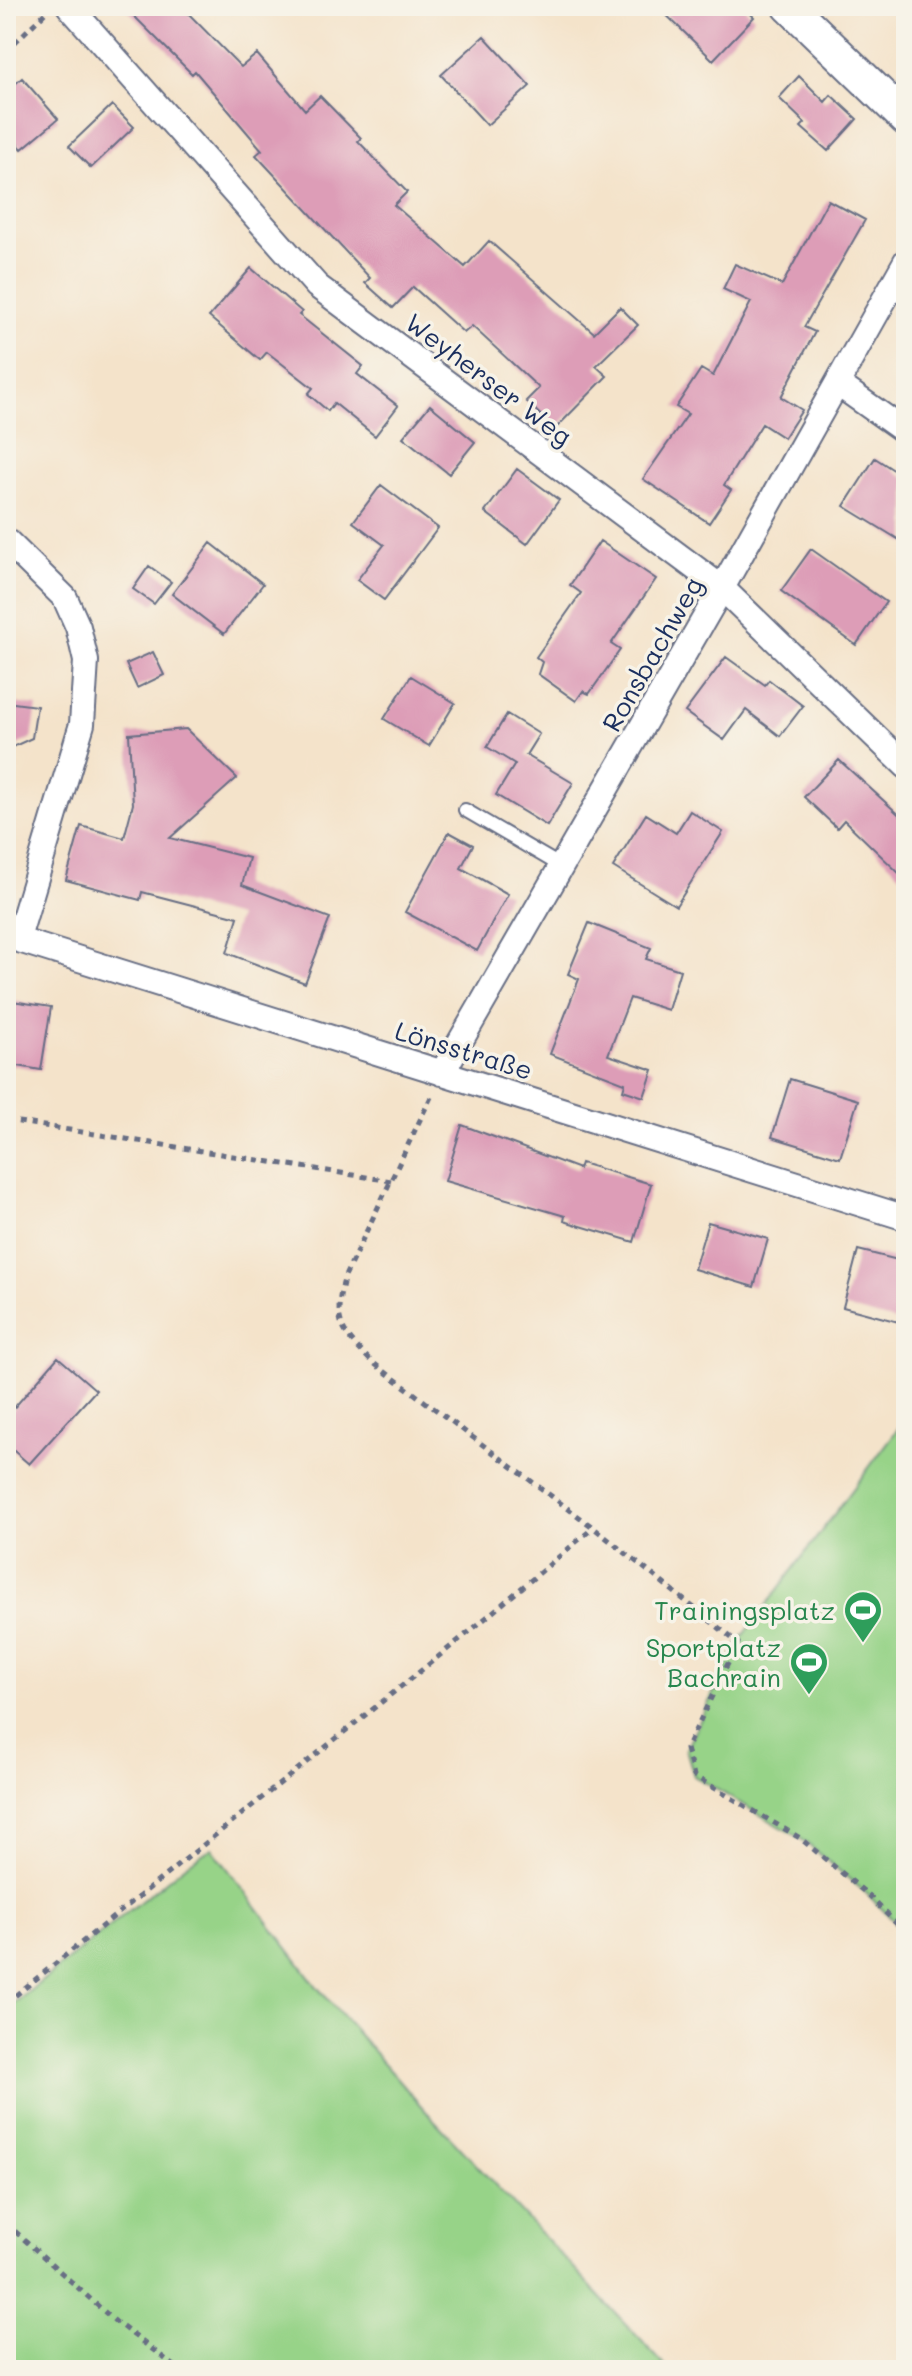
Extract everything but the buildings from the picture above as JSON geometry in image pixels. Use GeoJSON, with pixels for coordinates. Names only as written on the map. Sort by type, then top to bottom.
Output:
{"type":"FeatureCollection","features":[{"type":"Feature","properties":{"kind":"main road"},"geometry":{"type":"LineString","coordinates":[[789,6],[906,119]]}},
{"type":"Feature","properties":{"kind":"street","name":"Weyherser Weg"},"geometry":{"type":"LineString","coordinates":[[69,6],[317,286],[722,588],[906,766]]}},
{"type":"Feature","properties":{"kind":"street","name":"Ronsbachweg"},"geometry":{"type":"LineString","coordinates":[[442,1073],[722,588],[906,261]]}},
{"type":"Feature","properties":{"kind":"street"},"geometry":{"type":"LineString","coordinates":[[838,384],[906,432]]}},
{"type":"Feature","properties":{"kind":"street"},"geometry":{"type":"LineString","coordinates":[[6,540],[65,598],[78,627],[86,661],[82,724],[12,937]]}},
{"type":"Feature","properties":{"kind":"street","name":"Lönsstraße"},"geometry":{"type":"LineString","coordinates":[[12,937],[906,1218]]}},
{"type":"Feature","properties":{"kind":"lane"},"geometry":{"type":"LineString","coordinates":[[465,810],[561,866]]}},
{"type":"Feature","properties":{"kind":"path"},"geometry":{"type":"LineString","coordinates":[[6,51],[52,6]]}},
{"type":"Feature","properties":{"kind":"path"},"geometry":{"type":"LineString","coordinates":[[428,1103],[345,1276],[339,1298],[338,1320],[348,1339],[372,1362],[594,1528],[738,1643],[686,1749],[694,1776],[800,1838],[866,1893],[906,1933]]}},
{"type":"Feature","properties":{"kind":"path"},"geometry":{"type":"LineString","coordinates":[[6,1120],[391,1181]]}},
{"type":"Feature","properties":{"kind":"path"},"geometry":{"type":"LineString","coordinates":[[6,2003],[594,1528]]}},
{"type":"Feature","properties":{"kind":"path"},"geometry":{"type":"LineString","coordinates":[[6,2223],[116,2322],[180,2370]]}},
{"type":"Feature","properties":{"kind":"green space","name":"Sportplatz Bachrain"},"geometry":{"type":"Polygon","coordinates":[[[906,1418],[906,1933],[866,1893],[800,1838],[694,1776],[686,1749],[738,1643],[906,1418]]]}},
{"type":"Feature","properties":{"kind":"green space"},"geometry":{"type":"Polygon","coordinates":[[[212,1848],[318,1988],[423,2108],[669,2370],[6,2370],[6,2010],[187,1864],[212,1848]]]}},
{"type":"Feature","properties":{"kind":"place","name":"Trainingsplatz"},"geometry":{"type":"Point","coordinates":[863,1644]}},
{"type":"Feature","properties":{"kind":"place","name":"Sportplatz Bachrain"},"geometry":{"type":"Point","coordinates":[809,1696]}}]}
